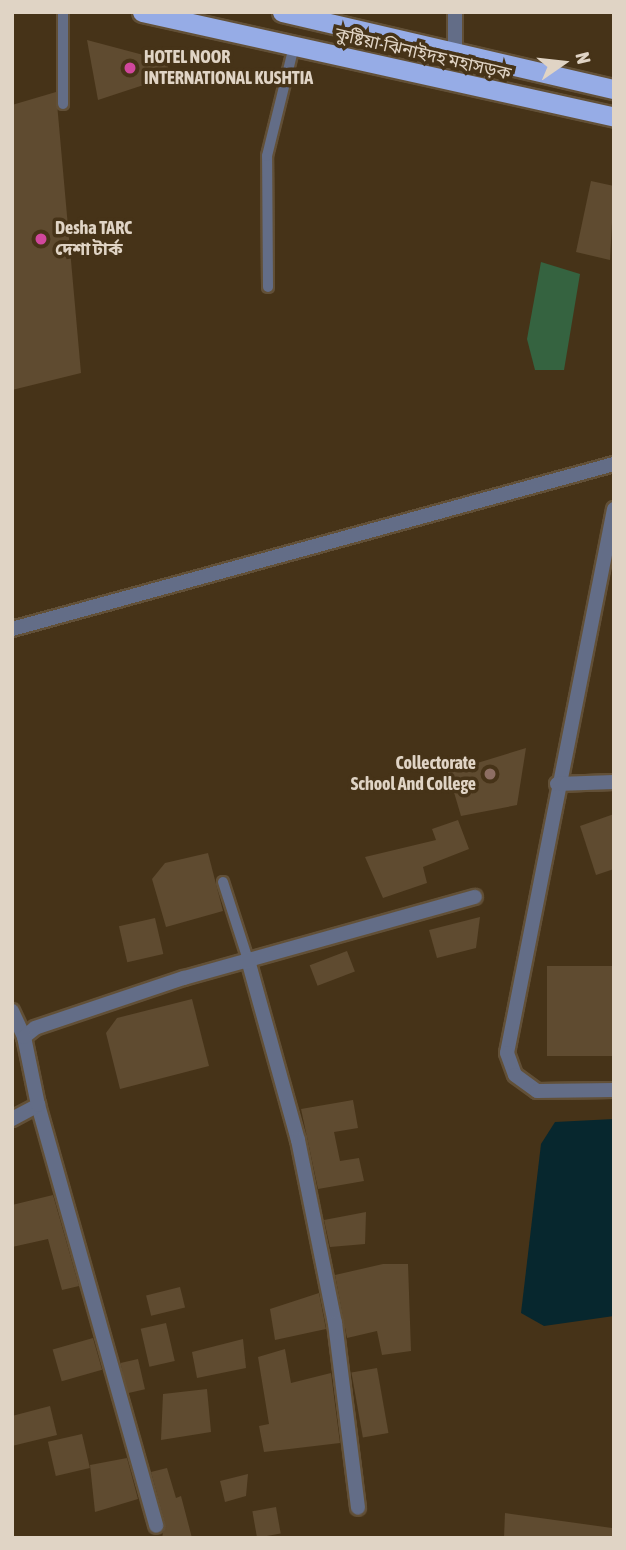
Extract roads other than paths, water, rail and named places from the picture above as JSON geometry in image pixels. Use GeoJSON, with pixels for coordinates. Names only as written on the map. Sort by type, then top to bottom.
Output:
{"type":"FeatureCollection","features":[{"type":"Feature","properties":{"kind":"highway","name":"কুষ্টিয়া-ঝিনাইদহ মহাসড়ক"},"geometry":{"type":"LineString","coordinates":[[142,12],[203,20],[294,46],[614,117]]}},
{"type":"Feature","properties":{"kind":"highway","name":"কুষ্টিয়া-ঝিনাইদহ মহাসড়ক"},"geometry":{"type":"LineString","coordinates":[[282,12],[455,56],[614,89]]}},
{"type":"Feature","properties":{"kind":"street"},"geometry":{"type":"LineString","coordinates":[[455,12],[455,56]]}},
{"type":"Feature","properties":{"kind":"street"},"geometry":{"type":"LineString","coordinates":[[12,629],[614,464]]}},
{"type":"Feature","properties":{"kind":"street"},"geometry":{"type":"LineString","coordinates":[[614,509],[557,784],[507,1053],[515,1075],[537,1091],[614,1090]]}},
{"type":"Feature","properties":{"kind":"street"},"geometry":{"type":"LineString","coordinates":[[557,784],[614,782]]}},
{"type":"Feature","properties":{"kind":"street"},"geometry":{"type":"LineString","coordinates":[[23,1037],[248,960],[475,897]]}},
{"type":"Feature","properties":{"kind":"street"},"geometry":{"type":"LineString","coordinates":[[248,960],[298,1140],[335,1323],[358,1508]]}},
{"type":"Feature","properties":{"kind":"street"},"geometry":{"type":"LineString","coordinates":[[12,1011],[23,1037],[38,1105],[156,1526]]}},
{"type":"Feature","properties":{"kind":"street"},"geometry":{"type":"LineString","coordinates":[[12,1119],[38,1105]]}},
{"type":"Feature","properties":{"kind":"lane"},"geometry":{"type":"LineString","coordinates":[[63,12],[64,104]]}},
{"type":"Feature","properties":{"kind":"lane"},"geometry":{"type":"LineString","coordinates":[[268,287],[267,156],[294,46]]}},
{"type":"Feature","properties":{"kind":"lane"},"geometry":{"type":"LineString","coordinates":[[223,883],[248,960]]}},
{"type":"Feature","properties":{"kind":"water"},"geometry":{"type":"Polygon","coordinates":[[[614,1119],[614,1316],[544,1326],[521,1313],[541,1144],[555,1122],[614,1119]]]}},
{"type":"Feature","properties":{"kind":"place","name":"HOTEL NOOR INTERNATIONAL KUSHTIA"},"geometry":{"type":"Point","coordinates":[130,68]}},
{"type":"Feature","properties":{"kind":"place","name":"Desha TARC দেশা টার্ক"},"geometry":{"type":"Point","coordinates":[41,239]}},
{"type":"Feature","properties":{"kind":"place","name":"Collectorate School And College"},"geometry":{"type":"Point","coordinates":[490,774]}}]}
